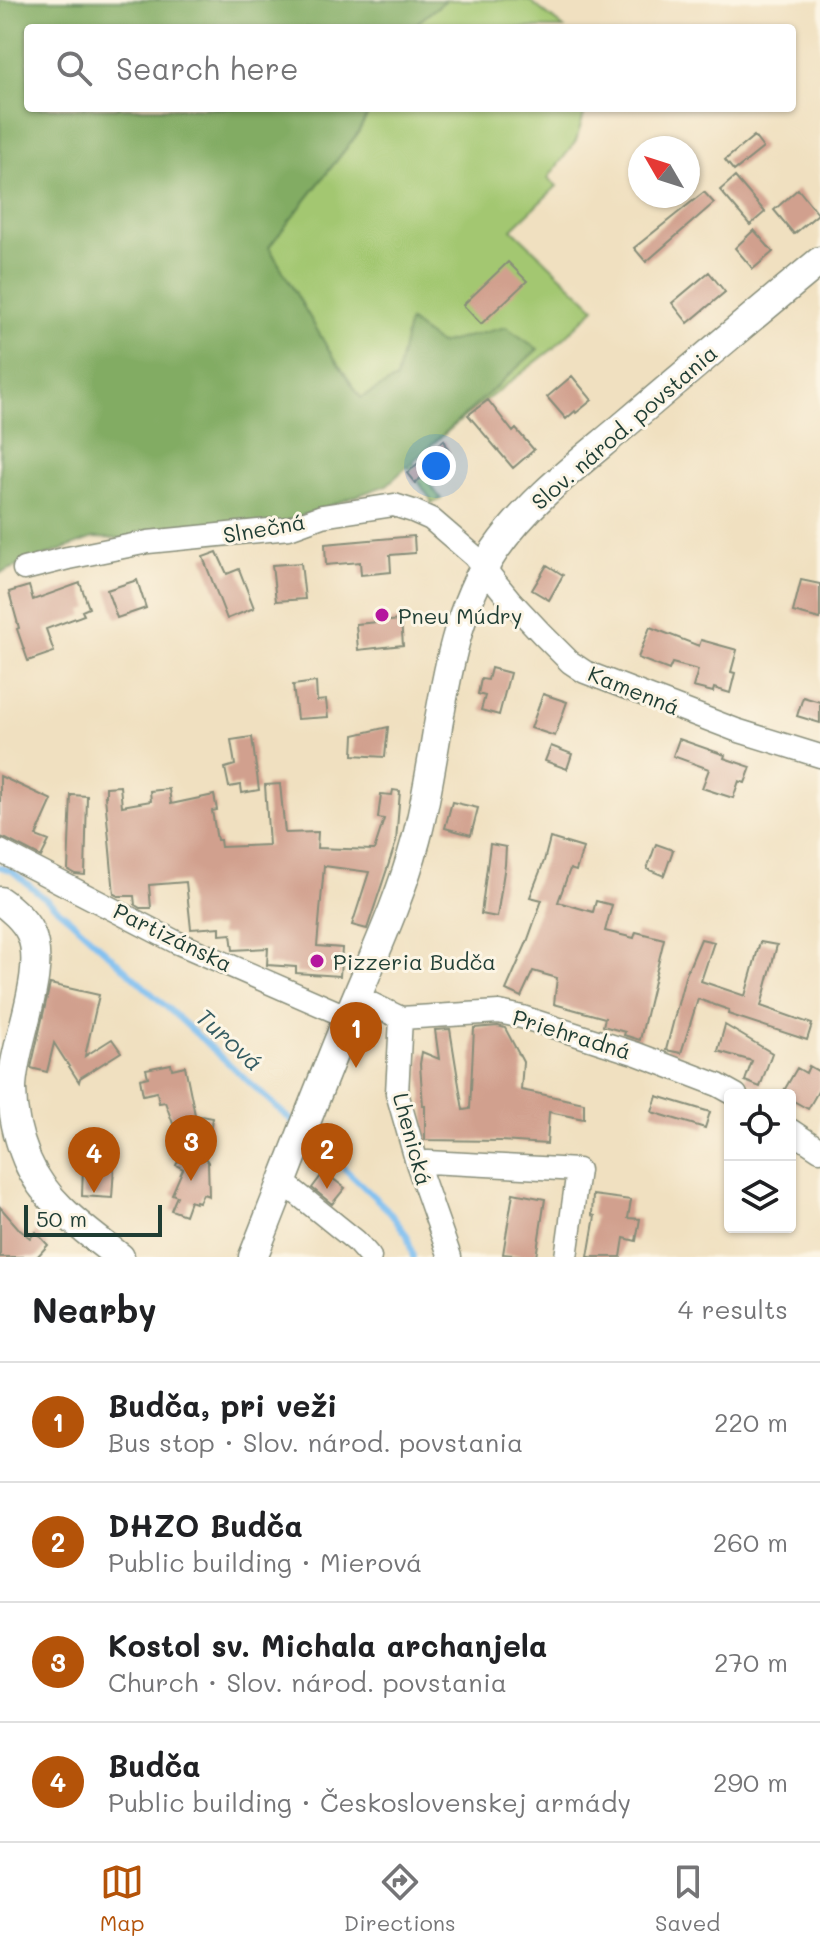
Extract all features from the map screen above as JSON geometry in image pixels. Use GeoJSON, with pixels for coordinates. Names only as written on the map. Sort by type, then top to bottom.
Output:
{"type":"FeatureCollection","features":[{"type":"Feature","properties":{"kind":"street","name":"Slov. národ. povstania"},"geometry":{"type":"LineString","coordinates":[[253,1257],[390,919],[416,840],[454,650],[466,608],[484,567],[514,527],[557,483],[820,261]]}},
{"type":"Feature","properties":{"kind":"street","name":"Slnečná"},"geometry":{"type":"LineString","coordinates":[[24,569],[148,542],[289,528],[322,516],[394,505],[431,519],[484,567]]}},
{"type":"Feature","properties":{"kind":"street","name":"Kamenná"},"geometry":{"type":"LineString","coordinates":[[484,567],[542,634],[570,662],[585,672],[736,730],[820,756]]}},
{"type":"Feature","properties":{"kind":"street","name":"Partizánska"},"geometry":{"type":"LineString","coordinates":[[0,851],[176,942],[352,1007]]}},
{"type":"Feature","properties":{"kind":"street"},"geometry":{"type":"LineString","coordinates":[[0,901],[29,930],[35,946],[35,967],[12,1086],[16,1127],[23,1150],[47,1192],[63,1212],[120,1257]]}},
{"type":"Feature","properties":{"kind":"street","name":"Priehradná"},"geometry":{"type":"LineString","coordinates":[[352,1007],[401,1018],[499,1012],[522,1017],[637,1054],[725,1089]]}},
{"type":"Feature","properties":{"kind":"street","name":"Lhenická"},"geometry":{"type":"LineString","coordinates":[[401,1018],[397,1093],[417,1163],[450,1257]]}},
{"type":"Feature","properties":{"kind":"street"},"geometry":{"type":"LineString","coordinates":[[796,1134],[820,1150]]}},
{"type":"Feature","properties":{"kind":"street"},"geometry":{"type":"LineString","coordinates":[[417,1163],[578,1170],[566,1257]]}},
{"type":"Feature","properties":{"kind":"street"},"geometry":{"type":"LineString","coordinates":[[283,1182],[356,1241],[370,1257]]}},
{"type":"Feature","properties":{"kind":"green space"},"geometry":{"type":"Polygon","coordinates":[[[0,0],[446,0],[416,24],[24,24],[24,112],[369,112],[357,134],[269,247],[327,347],[361,398],[396,379],[409,321],[439,344],[506,327],[538,349],[387,485],[230,542],[93,538],[0,573],[0,0]]]}},
{"type":"Feature","properties":{"kind":"green space"},"geometry":{"type":"Polygon","coordinates":[[[446,0],[529,0],[559,24],[416,24],[446,0]]]}},
{"type":"Feature","properties":{"kind":"green space"},"geometry":{"type":"Polygon","coordinates":[[[369,112],[585,112],[576,141],[548,178],[557,186],[512,229],[595,308],[554,348],[420,455],[409,457],[441,499],[431,504],[327,348],[269,247],[357,135],[369,112]]]}},
{"type":"Feature","properties":{"kind":"building"},"geometry":{"type":"Polygon","coordinates":[[[754,136],[763,148],[734,171],[725,160],[754,136]]]}},
{"type":"Feature","properties":{"kind":"building"},"geometry":{"type":"Polygon","coordinates":[[[735,177],[765,212],[750,225],[720,190],[735,177]]]}},
{"type":"Feature","properties":{"kind":"building"},"geometry":{"type":"Polygon","coordinates":[[[798,189],[818,214],[794,234],[774,210],[798,189]]]}},
{"type":"Feature","properties":{"kind":"building"},"geometry":{"type":"Polygon","coordinates":[[[704,192],[714,203],[646,262],[634,248],[684,208],[700,208],[700,195],[704,192]]]}},
{"type":"Feature","properties":{"kind":"building"},"geometry":{"type":"Polygon","coordinates":[[[754,230],[773,252],[753,269],[735,248],[754,230]]]}},
{"type":"Feature","properties":{"kind":"building"},"geometry":{"type":"Polygon","coordinates":[[[508,262],[527,281],[481,324],[463,305],[508,262]]]}},
{"type":"Feature","properties":{"kind":"building"},"geometry":{"type":"Polygon","coordinates":[[[709,272],[725,292],[688,323],[672,303],[709,272]]]}},
{"type":"Feature","properties":{"kind":"building"},"geometry":{"type":"Polygon","coordinates":[[[572,376],[592,400],[566,419],[547,397],[572,376]]]}},
{"type":"Feature","properties":{"kind":"building"},"geometry":{"type":"Polygon","coordinates":[[[488,400],[513,432],[516,429],[534,450],[513,468],[468,415],[488,400]]]}},
{"type":"Feature","properties":{"kind":"building"},"geometry":{"type":"Polygon","coordinates":[[[444,440],[450,453],[415,483],[407,473],[444,440]]]}},
{"type":"Feature","properties":{"kind":"building"},"geometry":{"type":"Polygon","coordinates":[[[414,536],[415,553],[390,555],[391,572],[361,575],[360,562],[326,565],[325,544],[414,536]]]}},
{"type":"Feature","properties":{"kind":"building"},"geometry":{"type":"Polygon","coordinates":[[[217,552],[227,574],[239,569],[254,608],[227,619],[203,557],[217,552]]]}},
{"type":"Feature","properties":{"kind":"building"},"geometry":{"type":"Polygon","coordinates":[[[301,563],[305,599],[276,601],[272,565],[301,563]]]}},
{"type":"Feature","properties":{"kind":"building"},"geometry":{"type":"Polygon","coordinates":[[[547,565],[563,575],[549,600],[532,590],[547,565]]]}},
{"type":"Feature","properties":{"kind":"building"},"geometry":{"type":"Polygon","coordinates":[[[137,580],[146,608],[117,618],[107,590],[137,580]]]}},
{"type":"Feature","properties":{"kind":"building"},"geometry":{"type":"Polygon","coordinates":[[[801,580],[820,584],[820,619],[793,612],[801,580]]]}},
{"type":"Feature","properties":{"kind":"building"},"geometry":{"type":"Polygon","coordinates":[[[80,583],[89,608],[82,611],[84,615],[46,629],[54,652],[28,661],[9,592],[29,586],[33,600],[80,583]]]}},
{"type":"Feature","properties":{"kind":"building"},"geometry":{"type":"Polygon","coordinates":[[[401,620],[403,645],[358,650],[356,624],[401,620]]]}},
{"type":"Feature","properties":{"kind":"building"},"geometry":{"type":"Polygon","coordinates":[[[650,627],[699,646],[701,640],[737,650],[730,693],[693,687],[698,670],[672,663],[669,670],[638,658],[650,627]]]}},
{"type":"Feature","properties":{"kind":"building"},"geometry":{"type":"Polygon","coordinates":[[[491,668],[510,673],[499,715],[481,710],[485,696],[478,694],[481,679],[488,680],[491,668]]]}},
{"type":"Feature","properties":{"kind":"building"},"geometry":{"type":"Polygon","coordinates":[[[316,682],[317,701],[326,700],[328,717],[297,719],[293,685],[316,682]]]}},
{"type":"Feature","properties":{"kind":"building"},"geometry":{"type":"Polygon","coordinates":[[[543,694],[567,702],[555,736],[531,728],[543,694]]]}},
{"type":"Feature","properties":{"kind":"building"},"geometry":{"type":"Polygon","coordinates":[[[803,697],[820,702],[820,723],[797,716],[803,697]]]}},
{"type":"Feature","properties":{"kind":"building"},"geometry":{"type":"Polygon","coordinates":[[[388,727],[385,757],[353,755],[354,735],[388,727]]]}},
{"type":"Feature","properties":{"kind":"building"},"geometry":{"type":"Polygon","coordinates":[[[252,737],[259,790],[242,793],[241,785],[229,787],[225,768],[235,765],[231,740],[252,737]]]}},
{"type":"Feature","properties":{"kind":"building"},"geometry":{"type":"Polygon","coordinates":[[[679,739],[751,767],[745,783],[739,781],[733,798],[702,788],[709,769],[673,756],[679,739]]]}},
{"type":"Feature","properties":{"kind":"building"},"geometry":{"type":"Polygon","coordinates":[[[551,746],[572,754],[567,769],[545,761],[551,746]]]}},
{"type":"Feature","properties":{"kind":"building"},"geometry":{"type":"Polygon","coordinates":[[[0,776],[52,800],[36,836],[49,841],[41,857],[0,837],[0,776]]]}},
{"type":"Feature","properties":{"kind":"building"},"geometry":{"type":"Polygon","coordinates":[[[280,784],[285,833],[318,832],[317,848],[374,850],[384,819],[378,818],[381,794],[392,795],[393,790],[400,791],[396,842],[367,929],[352,925],[369,872],[324,866],[317,946],[342,948],[340,976],[296,973],[296,967],[267,965],[268,948],[233,950],[231,934],[220,935],[220,927],[191,929],[186,882],[149,885],[151,908],[135,905],[134,896],[114,894],[106,787],[120,786],[122,806],[151,801],[150,791],[169,789],[171,804],[214,795],[217,810],[212,811],[221,847],[269,845],[265,785],[280,784]]]}},
{"type":"Feature","properties":{"kind":"building"},"geometry":{"type":"Polygon","coordinates":[[[71,795],[87,796],[85,875],[68,870],[71,795]]]}},
{"type":"Feature","properties":{"kind":"building"},"geometry":{"type":"Polygon","coordinates":[[[452,802],[478,808],[471,835],[445,828],[452,802]]]}},
{"type":"Feature","properties":{"kind":"building"},"geometry":{"type":"Polygon","coordinates":[[[550,838],[583,848],[576,871],[570,869],[558,902],[593,912],[596,901],[612,905],[605,931],[634,938],[636,932],[664,939],[640,1040],[603,1026],[605,1018],[554,1004],[557,978],[533,971],[521,997],[506,990],[542,900],[530,897],[550,838]]]}},
{"type":"Feature","properties":{"kind":"building"},"geometry":{"type":"Polygon","coordinates":[[[490,844],[506,847],[497,917],[481,914],[490,844]]]}},
{"type":"Feature","properties":{"kind":"building"},"geometry":{"type":"Polygon","coordinates":[[[656,844],[673,850],[664,876],[647,869],[656,844]]]}},
{"type":"Feature","properties":{"kind":"building"},"geometry":{"type":"Polygon","coordinates":[[[701,939],[714,942],[701,981],[745,996],[760,942],[777,945],[761,1006],[812,1024],[807,1040],[728,1014],[729,1010],[698,999],[681,1053],[666,1050],[685,977],[701,939]]]}},
{"type":"Feature","properties":{"kind":"building"},"geometry":{"type":"Polygon","coordinates":[[[50,984],[99,995],[85,1056],[112,1039],[121,1052],[80,1078],[79,1082],[54,1043],[47,1072],[31,1068],[50,984]]]}},
{"type":"Feature","properties":{"kind":"building"},"geometry":{"type":"Polygon","coordinates":[[[725,1025],[772,1053],[760,1087],[745,1081],[752,1061],[718,1051],[725,1025]]]}},
{"type":"Feature","properties":{"kind":"building"},"geometry":{"type":"Polygon","coordinates":[[[474,1028],[505,1028],[523,1062],[521,1090],[584,1103],[584,1119],[549,1112],[547,1144],[425,1140],[420,1064],[422,1052],[439,1059],[435,1030],[450,1029],[463,1110],[470,1109],[474,1028]]]}},
{"type":"Feature","properties":{"kind":"building"},"geometry":{"type":"Polygon","coordinates":[[[171,1064],[172,1069],[185,1066],[195,1115],[212,1118],[210,1133],[175,1129],[165,1102],[159,1103],[157,1092],[143,1095],[140,1079],[148,1077],[146,1069],[171,1064]]]}},
{"type":"Feature","properties":{"kind":"building"},"geometry":{"type":"Polygon","coordinates":[[[809,1066],[820,1072],[820,1088],[808,1109],[796,1102],[796,1089],[785,1089],[797,1068],[806,1073],[809,1066]]]}},
{"type":"Feature","properties":{"kind":"building"},"geometry":{"type":"Polygon","coordinates":[[[657,1096],[710,1112],[705,1128],[652,1112],[657,1096]]]}},
{"type":"Feature","properties":{"kind":"building"},"geometry":{"type":"Polygon","coordinates":[[[191,1138],[208,1162],[209,1196],[203,1194],[199,1202],[190,1201],[185,1215],[171,1210],[177,1196],[172,1194],[183,1169],[176,1165],[191,1138]]]}},
{"type":"Feature","properties":{"kind":"building"},"geometry":{"type":"Polygon","coordinates":[[[83,1166],[114,1167],[112,1198],[82,1196],[83,1166]]]}},
{"type":"Feature","properties":{"kind":"building"},"geometry":{"type":"Polygon","coordinates":[[[324,1172],[345,1188],[332,1204],[312,1188],[324,1172]]]}},
{"type":"Feature","properties":{"kind":"building"},"geometry":{"type":"Polygon","coordinates":[[[513,1193],[545,1199],[536,1257],[503,1254],[513,1193]]]}},
{"type":"Feature","properties":{"kind":"building"},"geometry":{"type":"Polygon","coordinates":[[[593,1195],[631,1200],[628,1218],[640,1219],[636,1241],[624,1238],[621,1257],[588,1257],[595,1216],[592,1215],[593,1195]]]}},
{"type":"Feature","properties":{"kind":"building"},"geometry":{"type":"Polygon","coordinates":[[[0,1207],[30,1238],[36,1232],[48,1245],[37,1257],[0,1257],[0,1207]]]}},
{"type":"Feature","properties":{"kind":"waterway","name":"Turová"},"geometry":{"type":"LineString","coordinates":[[0,867],[12,871],[71,920],[295,1124]]}},
{"type":"Feature","properties":{"kind":"waterway","name":"Turová"},"geometry":{"type":"LineString","coordinates":[[310,1136],[387,1209],[407,1235],[413,1257]]}},
{"type":"Feature","properties":{"kind":"place","name":"Pneu Múdry"},"geometry":{"type":"Point","coordinates":[382,615]}},
{"type":"Feature","properties":{"kind":"place","name":"Pizzeria Budča"},"geometry":{"type":"Point","coordinates":[317,961]}},
{"type":"Feature","properties":{"kind":"place","name":"Budča, pri veži"},"geometry":{"type":"Point","coordinates":[356,1068]}},
{"type":"Feature","properties":{"kind":"place","name":"Kostol sv. Michala archanjela"},"geometry":{"type":"Point","coordinates":[191,1181]}},
{"type":"Feature","properties":{"kind":"place","name":"DHZO Budča"},"geometry":{"type":"Point","coordinates":[327,1189]}},
{"type":"Feature","properties":{"kind":"place","name":"Budča"},"geometry":{"type":"Point","coordinates":[94,1193]}}]}
